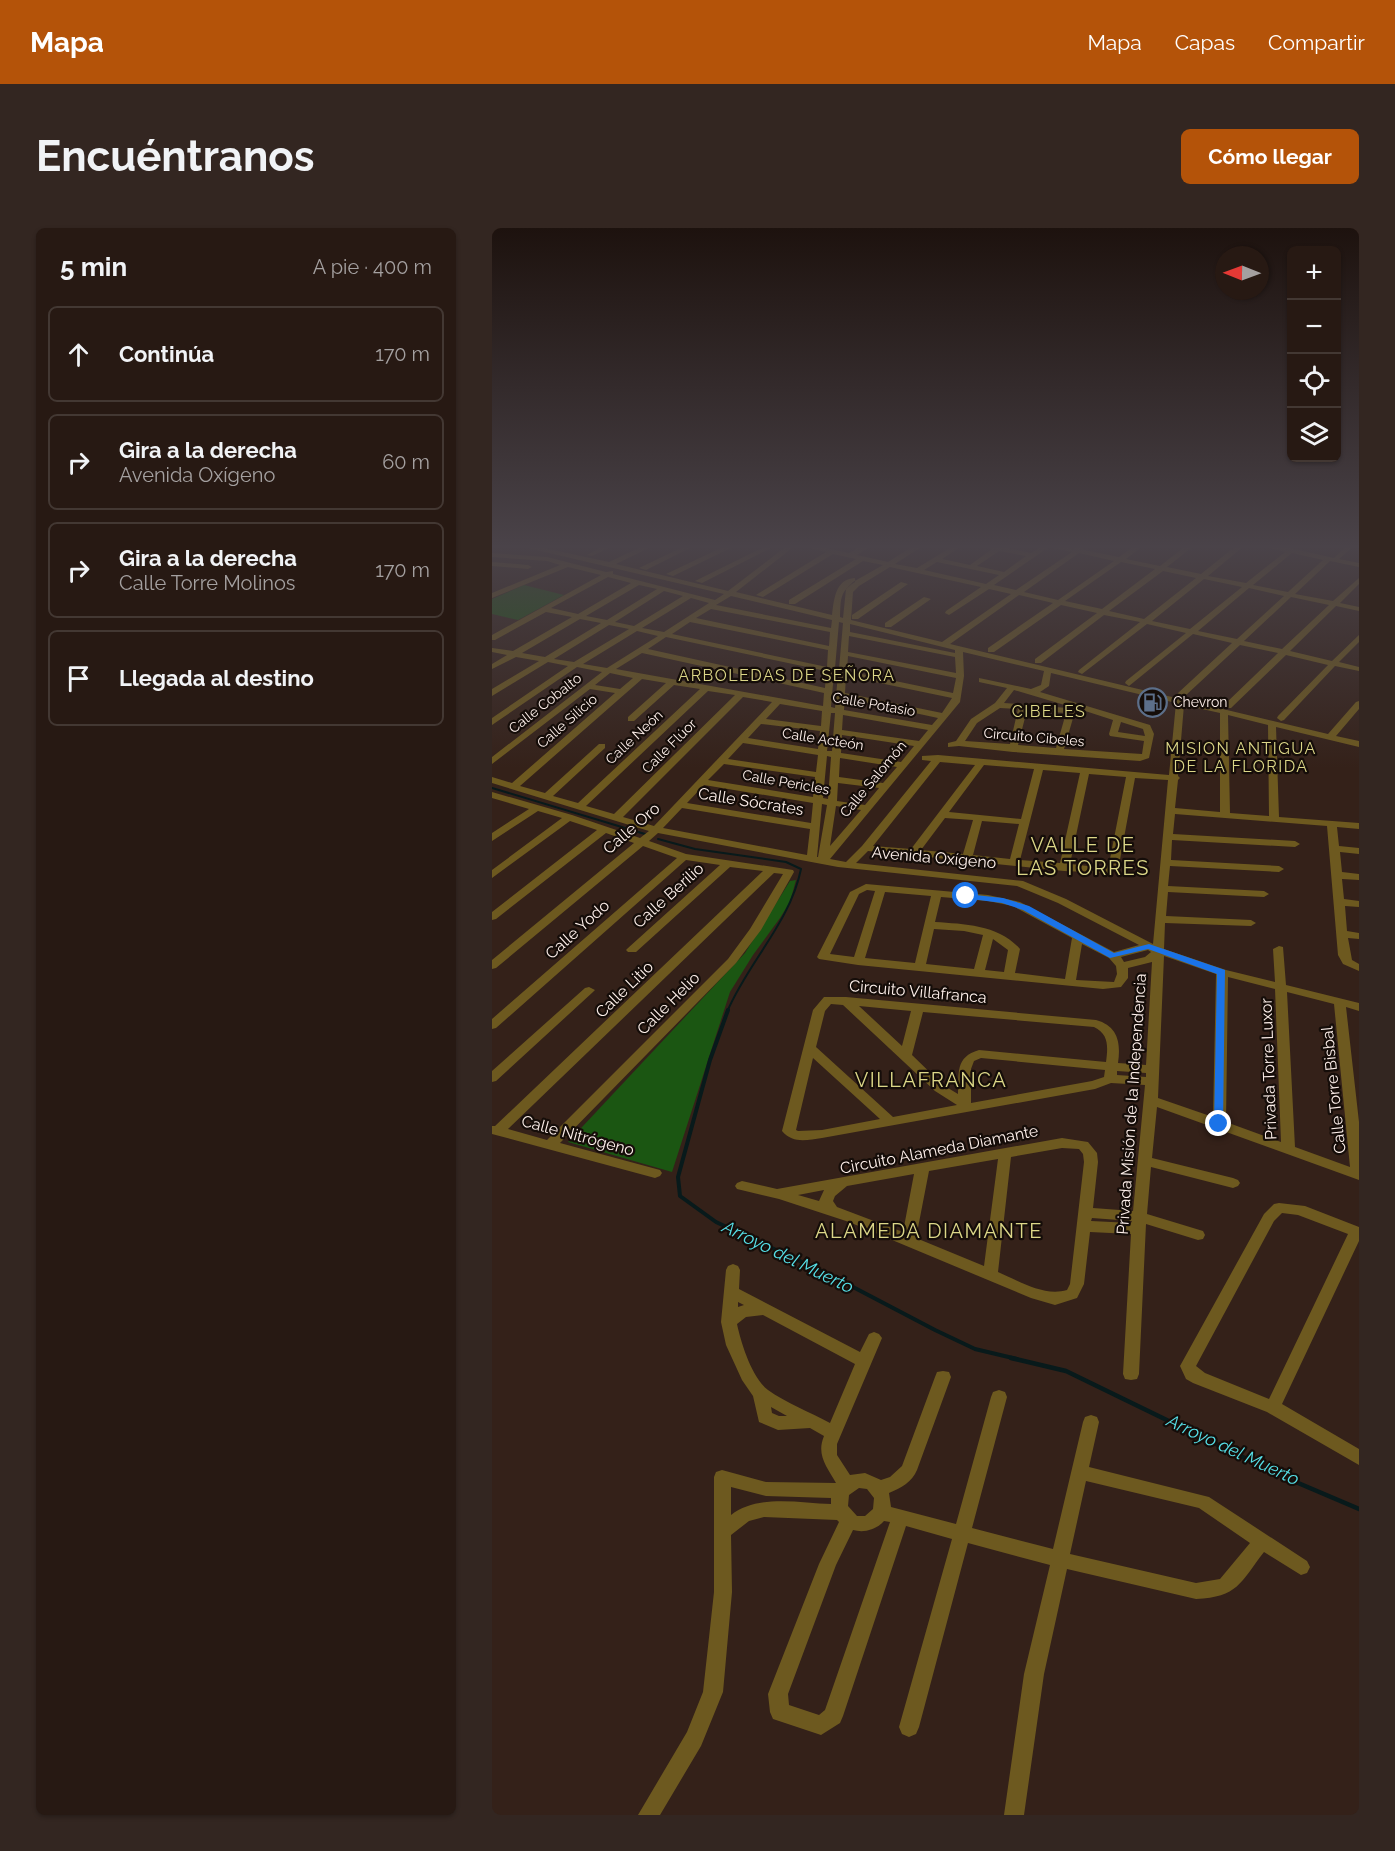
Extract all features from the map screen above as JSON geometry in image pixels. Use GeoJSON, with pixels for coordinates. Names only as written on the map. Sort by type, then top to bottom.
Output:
{"type":"FeatureCollection","features":[{"type":"Feature","properties":{"kind":"street"},"geometry":{"type":"LineString","coordinates":[[492,638],[526,619]]}},
{"type":"Feature","properties":{"kind":"street"},"geometry":{"type":"LineString","coordinates":[[492,667],[574,619]]}},
{"type":"Feature","properties":{"kind":"street"},"geometry":{"type":"LineString","coordinates":[[592,619],[958,697],[959,652],[947,642],[888,625],[855,619]]}},
{"type":"Feature","properties":{"kind":"street"},"geometry":{"type":"LineString","coordinates":[[492,693],[610,619]]}},
{"type":"Feature","properties":{"kind":"street"},"geometry":{"type":"LineString","coordinates":[[492,722],[574,665],[648,619]]}},
{"type":"Feature","properties":{"kind":"street"},"geometry":{"type":"LineString","coordinates":[[688,619],[833,649]]}},
{"type":"Feature","properties":{"kind":"street","name":"Calle Cobalto"},"geometry":{"type":"LineString","coordinates":[[492,761],[588,686],[688,619]]}},
{"type":"Feature","properties":{"kind":"street"},"geometry":{"type":"LineString","coordinates":[[781,619],[835,631]]}},
{"type":"Feature","properties":{"kind":"street"},"geometry":{"type":"LineString","coordinates":[[818,860],[816,827],[835,619]]}},
{"type":"Feature","properties":{"kind":"street"},"geometry":{"type":"LineString","coordinates":[[818,860],[832,804],[843,653],[849,619]]}},
{"type":"Feature","properties":{"kind":"street"},"geometry":{"type":"LineString","coordinates":[[853,619],[1038,661],[1181,698]]}},
{"type":"Feature","properties":{"kind":"street"},"geometry":{"type":"LineString","coordinates":[[888,625],[897,619]]}},
{"type":"Feature","properties":{"kind":"street"},"geometry":{"type":"LineString","coordinates":[[947,642],[980,619]]}},
{"type":"Feature","properties":{"kind":"street"},"geometry":{"type":"LineString","coordinates":[[991,650],[1037,619]]}},
{"type":"Feature","properties":{"kind":"street"},"geometry":{"type":"LineString","coordinates":[[1038,661],[1093,619]]}},
{"type":"Feature","properties":{"kind":"street"},"geometry":{"type":"LineString","coordinates":[[1139,619],[1359,669]]}},
{"type":"Feature","properties":{"kind":"street"},"geometry":{"type":"LineString","coordinates":[[1082,672],[1150,619]]}},
{"type":"Feature","properties":{"kind":"street"},"geometry":{"type":"LineString","coordinates":[[1129,683],[1206,619]]}},
{"type":"Feature","properties":{"kind":"street"},"geometry":{"type":"LineString","coordinates":[[1181,698],[1263,619]]}},
{"type":"Feature","properties":{"kind":"street"},"geometry":{"type":"LineString","coordinates":[[1225,815],[1226,709],[1319,619]]}},
{"type":"Feature","properties":{"kind":"street"},"geometry":{"type":"LineString","coordinates":[[845,633],[1052,670],[1359,738]]}},
{"type":"Feature","properties":{"kind":"street"},"geometry":{"type":"LineString","coordinates":[[1274,819],[1276,720],[1359,637]]}},
{"type":"Feature","properties":{"kind":"street","name":"Calle Potasio"},"geometry":{"type":"LineString","coordinates":[[492,650],[933,728]]}},
{"type":"Feature","properties":{"kind":"street"},"geometry":{"type":"LineString","coordinates":[[641,650],[828,691]]}},
{"type":"Feature","properties":{"kind":"street"},"geometry":{"type":"LineString","coordinates":[[843,653],[960,676]]}},
{"type":"Feature","properties":{"kind":"street"},"geometry":{"type":"LineString","coordinates":[[1032,692],[1045,686],[1052,670]]}},
{"type":"Feature","properties":{"kind":"street"},"geometry":{"type":"LineString","coordinates":[[1051,698],[1052,670]]}},
{"type":"Feature","properties":{"kind":"street","name":"Calle Silicio"},"geometry":{"type":"LineString","coordinates":[[513,786],[639,677]]}},
{"type":"Feature","properties":{"kind":"street","name":"Circuito Cibeles"},"geometry":{"type":"LineString","coordinates":[[982,680],[1012,687],[1032,692],[1072,708],[1147,728],[1149,739],[1146,756],[1140,758],[955,744],[980,715],[998,705],[1012,687]]}},
{"type":"Feature","properties":{"kind":"street"},"geometry":{"type":"LineString","coordinates":[[631,719],[671,683]]}},
{"type":"Feature","properties":{"kind":"street"},"geometry":{"type":"LineString","coordinates":[[588,686],[621,692]]}},
{"type":"Feature","properties":{"kind":"street","name":"Calle Neón"},"geometry":{"type":"LineString","coordinates":[[581,805],[705,689]]}},
{"type":"Feature","properties":{"kind":"street","name":"Calle Flúor"},"geometry":{"type":"LineString","coordinates":[[617,817],[741,694]]}},
{"type":"Feature","properties":{"kind":"street"},"geometry":{"type":"LineString","coordinates":[[840,694],[943,716]]}},
{"type":"Feature","properties":{"kind":"street","name":"Calle Salomón"},"geometry":{"type":"LineString","coordinates":[[818,860],[958,697]]}},
{"type":"Feature","properties":{"kind":"street","name":"Privada Misión de la Independencia"},"geometry":{"type":"LineString","coordinates":[[1131,1374],[1139,1223],[1152,1076],[1154,949],[1160,919],[1173,811],[1181,698]]}},
{"type":"Feature","properties":{"kind":"street","name":"Calle Oro"},"geometry":{"type":"LineString","coordinates":[[492,966],[656,830],[778,701]]}},
{"type":"Feature","properties":{"kind":"street"},"geometry":{"type":"LineString","coordinates":[[1333,734],[1359,704]]}},
{"type":"Feature","properties":{"kind":"street","name":"Circuito Cibeles"},"geometry":{"type":"LineString","coordinates":[[998,705],[1072,708]]}},
{"type":"Feature","properties":{"kind":"street"},"geometry":{"type":"LineString","coordinates":[[1012,749],[1023,707]]}},
{"type":"Feature","properties":{"kind":"street"},"geometry":{"type":"LineString","coordinates":[[1059,752],[1072,708]]}},
{"type":"Feature","properties":{"kind":"street"},"geometry":{"type":"LineString","coordinates":[[1118,719],[1113,734],[1149,739]]}},
{"type":"Feature","properties":{"kind":"street"},"geometry":{"type":"LineString","coordinates":[[759,721],[824,729]]}},
{"type":"Feature","properties":{"kind":"street"},"geometry":{"type":"LineString","coordinates":[[837,732],[919,744]]}},
{"type":"Feature","properties":{"kind":"street"},"geometry":{"type":"LineString","coordinates":[[1333,734],[1359,744]]}},
{"type":"Feature","properties":{"kind":"street","name":"Calle Acteón"},"geometry":{"type":"LineString","coordinates":[[741,740],[901,765]]}},
{"type":"Feature","properties":{"kind":"street"},"geometry":{"type":"LineString","coordinates":[[548,795],[602,746]]}},
{"type":"Feature","properties":{"kind":"street"},"geometry":{"type":"LineString","coordinates":[[925,758],[1175,778]]}},
{"type":"Feature","properties":{"kind":"street"},"geometry":{"type":"LineString","coordinates":[[848,865],[866,848],[938,758]]}},
{"type":"Feature","properties":{"kind":"street"},"geometry":{"type":"LineString","coordinates":[[723,761],[820,775]]}},
{"type":"Feature","properties":{"kind":"street"},"geometry":{"type":"LineString","coordinates":[[914,852],[982,762]]}},
{"type":"Feature","properties":{"kind":"street"},"geometry":{"type":"LineString","coordinates":[[1014,862],[1039,767]]}},
{"type":"Feature","properties":{"kind":"street"},"geometry":{"type":"LineString","coordinates":[[1064,868],[1085,770]]}},
{"type":"Feature","properties":{"kind":"street"},"geometry":{"type":"LineString","coordinates":[[866,848],[1102,872],[1113,868],[1131,775]]}},
{"type":"Feature","properties":{"kind":"street"},"geometry":{"type":"LineString","coordinates":[[833,778],[883,786]]}},
{"type":"Feature","properties":{"kind":"street","name":"Avenida Oxígeno"},"geometry":{"type":"LineString","coordinates":[[492,780],[581,805],[656,830],[848,865],[1019,883],[1055,898],[1154,949],[1222,972],[1359,1007]]}},
{"type":"Feature","properties":{"kind":"street","name":"Calle Pericles"},"geometry":{"type":"LineString","coordinates":[[702,782],[865,808]]}},
{"type":"Feature","properties":{"kind":"street"},"geometry":{"type":"LineString","coordinates":[[492,804],[497,796],[569,817],[684,857],[726,865],[772,869]]}},
{"type":"Feature","properties":{"kind":"street","name":"Calle Sócrates"},"geometry":{"type":"LineString","coordinates":[[681,805],[816,827]]}},
{"type":"Feature","properties":{"kind":"street"},"geometry":{"type":"LineString","coordinates":[[492,838],[536,808]]}},
{"type":"Feature","properties":{"kind":"street"},"geometry":{"type":"LineString","coordinates":[[1173,811],[1359,826]]}},
{"type":"Feature","properties":{"kind":"street"},"geometry":{"type":"LineString","coordinates":[[944,815],[1026,822]]}},
{"type":"Feature","properties":{"kind":"street"},"geometry":{"type":"LineString","coordinates":[[492,875],[569,817]]}},
{"type":"Feature","properties":{"kind":"street"},"geometry":{"type":"LineString","coordinates":[[967,858],[978,819]]}},
{"type":"Feature","properties":{"kind":"street"},"geometry":{"type":"LineString","coordinates":[[1332,824],[1341,934],[1347,962],[1359,968]]}},
{"type":"Feature","properties":{"kind":"street"},"geometry":{"type":"LineString","coordinates":[[492,916],[605,829]]}},
{"type":"Feature","properties":{"kind":"street"},"geometry":{"type":"LineString","coordinates":[[1169,837],[1295,844]]}},
{"type":"Feature","properties":{"kind":"street"},"geometry":{"type":"LineString","coordinates":[[1333,848],[1359,851]]}},
{"type":"Feature","properties":{"kind":"street","name":"Calle Yodo"},"geometry":{"type":"LineString","coordinates":[[492,1025],[684,857]]}},
{"type":"Feature","properties":{"kind":"street"},"geometry":{"type":"LineString","coordinates":[[1166,863],[1279,869]]}},
{"type":"Feature","properties":{"kind":"street","name":"Calle Berilio"},"geometry":{"type":"LineString","coordinates":[[632,950],[726,865]]}},
{"type":"Feature","properties":{"kind":"street","name":"Calle Helio"},"geometry":{"type":"LineString","coordinates":[[551,1144],[732,961],[789,875],[788,871],[772,869]]}},
{"type":"Feature","properties":{"kind":"street","name":"Calle Litio"},"geometry":{"type":"LineString","coordinates":[[495,1130],[772,869]]}},
{"type":"Feature","properties":{"kind":"street"},"geometry":{"type":"LineString","coordinates":[[1336,875],[1359,877]]}},
{"type":"Feature","properties":{"kind":"street"},"geometry":{"type":"LineString","coordinates":[[862,887],[937,893],[988,898],[1016,904],[1113,956],[1122,966],[1121,981],[1112,986],[1070,983],[828,959],[822,954],[846,914],[855,892],[862,887]]}},
{"type":"Feature","properties":{"kind":"street"},"geometry":{"type":"LineString","coordinates":[[858,962],[882,889]]}},
{"type":"Feature","properties":{"kind":"street"},"geometry":{"type":"LineString","coordinates":[[1163,889],[1264,894]]}},
{"type":"Feature","properties":{"kind":"street"},"geometry":{"type":"LineString","coordinates":[[919,968],[937,893]]}},
{"type":"Feature","properties":{"kind":"street"},"geometry":{"type":"LineString","coordinates":[[1338,902],[1359,904]]}},
{"type":"Feature","properties":{"kind":"street"},"geometry":{"type":"LineString","coordinates":[[1160,919],[1251,923]]}},
{"type":"Feature","properties":{"kind":"street"},"geometry":{"type":"LineString","coordinates":[[930,925],[977,928],[1014,949],[1009,977]]}},
{"type":"Feature","properties":{"kind":"street"},"geometry":{"type":"LineString","coordinates":[[978,974],[989,934]]}},
{"type":"Feature","properties":{"kind":"street"},"geometry":{"type":"LineString","coordinates":[[1341,934],[1359,936]]}},
{"type":"Feature","properties":{"kind":"street"},"geometry":{"type":"LineString","coordinates":[[1070,983],[1078,936]]}},
{"type":"Feature","properties":{"kind":"street"},"geometry":{"type":"LineString","coordinates":[[1113,956],[1154,949]]}},
{"type":"Feature","properties":{"kind":"street"},"geometry":{"type":"LineString","coordinates":[[1122,966],[1149,959],[1154,949]]}},
{"type":"Feature","properties":{"kind":"street","name":"Privada Torre Luxor"},"geometry":{"type":"LineString","coordinates":[[1279,949],[1288,1149]]}},
{"type":"Feature","properties":{"kind":"street"},"geometry":{"type":"LineString","coordinates":[[1219,1124],[1222,972]]}},
{"type":"Feature","properties":{"kind":"street"},"geometry":{"type":"LineString","coordinates":[[492,1078],[589,990]]}},
{"type":"Feature","properties":{"kind":"street","name":"Circuito Villafranca"},"geometry":{"type":"LineString","coordinates":[[1111,1073],[1113,1037],[1102,1026],[828,1000],[821,1005],[790,1121],[790,1134],[810,1136],[964,1106],[1095,1085],[1111,1073],[1152,1076]]}},
{"type":"Feature","properties":{"kind":"street"},"geometry":{"type":"LineString","coordinates":[[846,1001],[945,1094],[964,1106]]}},
{"type":"Feature","properties":{"kind":"street","name":"Calle Torre Bisbal"},"geometry":{"type":"LineString","coordinates":[[1340,1002],[1359,1175]]}},
{"type":"Feature","properties":{"kind":"street"},"geometry":{"type":"LineString","coordinates":[[905,1058],[918,1008]]}},
{"type":"Feature","properties":{"kind":"street"},"geometry":{"type":"LineString","coordinates":[[809,1048],[891,1122]]}},
{"type":"Feature","properties":{"kind":"street"},"geometry":{"type":"LineString","coordinates":[[964,1106],[965,1069],[973,1055],[986,1054],[1111,1073]]}},
{"type":"Feature","properties":{"kind":"street"},"geometry":{"type":"LineString","coordinates":[[1150,1100],[1359,1175]]}},
{"type":"Feature","properties":{"kind":"street","name":"Calle Nitrógeno"},"geometry":{"type":"LineString","coordinates":[[495,1130],[655,1173]]}},
{"type":"Feature","properties":{"kind":"street","name":"Circuito Alameda Diamante"},"geometry":{"type":"LineString","coordinates":[[1062,1143],[1077,1143],[1087,1148],[1091,1162],[1077,1284],[1072,1294],[1065,1298],[1045,1297],[990,1276],[833,1212],[826,1201],[826,1197],[842,1183],[1005,1153],[1062,1143]]}},
{"type":"Feature","properties":{"kind":"street"},"geometry":{"type":"LineString","coordinates":[[990,1276],[1005,1153]]}},
{"type":"Feature","properties":{"kind":"street"},"geometry":{"type":"LineString","coordinates":[[1146,1161],[1233,1183]]}},
{"type":"Feature","properties":{"kind":"street"},"geometry":{"type":"LineString","coordinates":[[908,1242],[922,1170]]}},
{"type":"Feature","properties":{"kind":"street"},"geometry":{"type":"LineString","coordinates":[[780,1193],[842,1183]]}},
{"type":"Feature","properties":{"kind":"street"},"geometry":{"type":"LineString","coordinates":[[742,1186],[780,1193],[833,1212]]}},
{"type":"Feature","properties":{"kind":"street"},"geometry":{"type":"LineString","coordinates":[[1273,1407],[1357,1233],[1300,1210],[1279,1208],[1269,1218],[1188,1366],[1192,1374],[1273,1407],[1358,1453]]}},
{"type":"Feature","properties":{"kind":"street"},"geometry":{"type":"LineString","coordinates":[[1085,1219],[1139,1223],[1198,1235]]}},
{"type":"Feature","properties":{"kind":"street"},"geometry":{"type":"LineString","coordinates":[[733,1270],[729,1322],[734,1346],[760,1394],[765,1417],[770,1422],[812,1421],[832,1432]]}},
{"type":"Feature","properties":{"kind":"street"},"geometry":{"type":"LineString","coordinates":[[730,1291],[762,1310],[864,1361]]}},
{"type":"Feature","properties":{"kind":"street"},"geometry":{"type":"LineString","coordinates":[[729,1322],[743,1311],[762,1310]]}},
{"type":"Feature","properties":{"kind":"street"},"geometry":{"type":"LineString","coordinates":[[844,1488],[828,1456],[832,1432],[874,1338]]}},
{"type":"Feature","properties":{"kind":"street"},"geometry":{"type":"LineString","coordinates":[[879,1489],[896,1482],[909,1470],[943,1377]]}},
{"type":"Feature","properties":{"kind":"street"},"geometry":{"type":"LineString","coordinates":[[909,1727],[999,1397]]}},
{"type":"Feature","properties":{"kind":"street"},"geometry":{"type":"LineString","coordinates":[[1014,1815],[1034,1674],[1091,1422]]}},
{"type":"Feature","properties":{"kind":"street"},"geometry":{"type":"LineString","coordinates":[[1079,1472],[1203,1502],[1301,1567]]}},
{"type":"Feature","properties":{"kind":"street"},"geometry":{"type":"LineString","coordinates":[[648,1815],[694,1739],[713,1692],[723,1592],[722,1477],[766,1489],[844,1488],[860,1481],[879,1489],[884,1500],[880,1512],[866,1522],[844,1516],[764,1509],[744,1515],[724,1530]]}},
{"type":"Feature","properties":{"kind":"street"},"geometry":{"type":"LineString","coordinates":[[844,1488],[837,1501],[844,1516],[778,1694],[780,1712],[821,1725],[833,1716],[900,1518]]}},
{"type":"Feature","properties":{"kind":"street"},"geometry":{"type":"LineString","coordinates":[[880,1512],[1185,1588],[1213,1590],[1226,1586],[1262,1542]]}},
{"type":"Feature","properties":{"kind":"green space"},"geometry":{"type":"Polygon","coordinates":[[[796,880],[790,902],[730,992],[672,1172],[568,1142],[745,953],[790,881],[796,880]]]}},
{"type":"Feature","properties":{"kind":"waterway","name":"Arroyo del Muerto"},"geometry":{"type":"LineString","coordinates":[[492,788],[645,834]]}},
{"type":"Feature","properties":{"kind":"waterway","name":"Arroyo del Muerto"},"geometry":{"type":"LineString","coordinates":[[658,839],[695,849],[786,862],[801,869],[788,907],[728,1010]]}},
{"type":"Feature","properties":{"kind":"waterway","name":"Arroyo del Muerto"},"geometry":{"type":"LineString","coordinates":[[728,1010],[710,1060],[678,1177],[680,1196],[716,1222],[832,1276],[935,1330],[975,1349],[1017,1359]]}},
{"type":"Feature","properties":{"kind":"waterway","name":"Arroyo del Muerto"},"geometry":{"type":"LineString","coordinates":[[1011,1358],[1066,1371],[1284,1477],[1359,1509]]}},
{"type":"Feature","properties":{"kind":"place","name":"Chevron"},"geometry":{"type":"Point","coordinates":[1152,702]}},
{"type":"Feature","properties":{"kind":"district","name":"ARBOLEDAS DE SEÑORA"},"geometry":{"type":"Point","coordinates":[787,675]}},
{"type":"Feature","properties":{"kind":"district","name":"CIBELES"},"geometry":{"type":"Point","coordinates":[1049,711]}},
{"type":"Feature","properties":{"kind":"district","name":"MISION ANTIGUA DE LA FLORIDA"},"geometry":{"type":"Point","coordinates":[1241,757]}},
{"type":"Feature","properties":{"kind":"district","name":"VALLE DE LAS TORRES"},"geometry":{"type":"Point","coordinates":[1083,856]}},
{"type":"Feature","properties":{"kind":"district","name":"VILLAFRANCA"},"geometry":{"type":"Point","coordinates":[931,1080]}},
{"type":"Feature","properties":{"kind":"district","name":"ALAMEDA DIAMANTE"},"geometry":{"type":"Point","coordinates":[929,1231]}},
{"type":"Feature","properties":{"kind":"route"},"geometry":{"type":"LineString","coordinates":[[966,896],[988,898],[1026,908],[1113,956],[1149,946],[1187,962],[1222,972],[1219,1124]]}}]}
